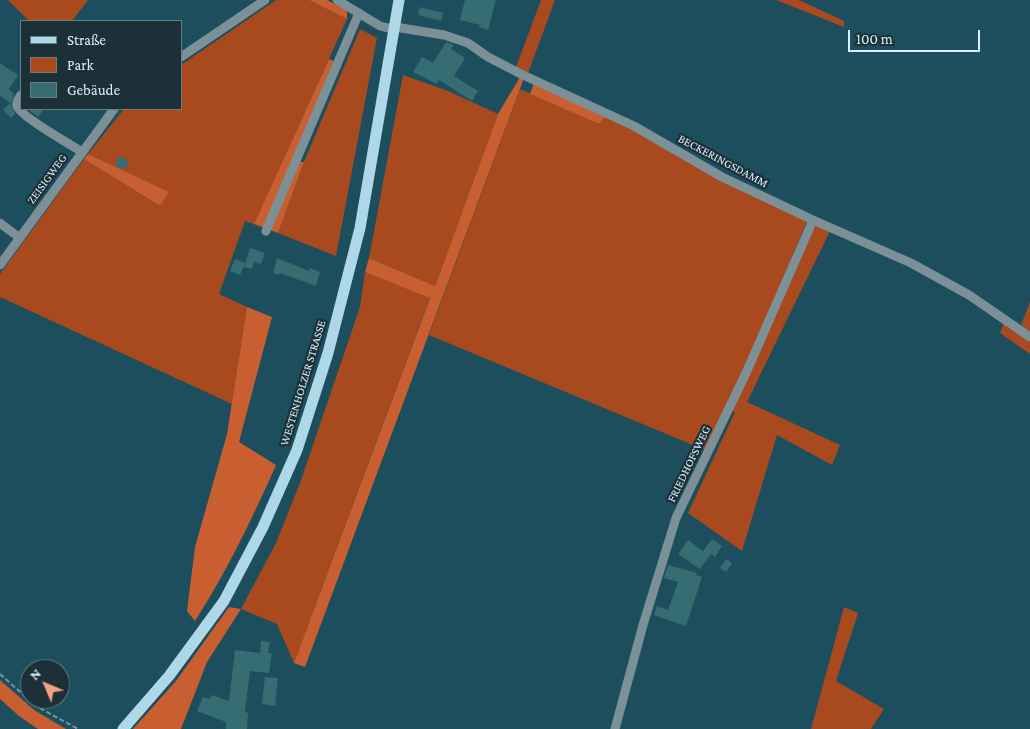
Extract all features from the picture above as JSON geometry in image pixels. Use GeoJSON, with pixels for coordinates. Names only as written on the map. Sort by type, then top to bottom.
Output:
{"type":"FeatureCollection","features":[{"type":"Feature","properties":{"kind":"main road","name":"WESTENHOLZER STRASSE"},"geometry":{"type":"LineString","coordinates":[[122,729],[169,676],[224,601],[263,527],[297,450],[328,353],[360,228],[399,0]]}},
{"type":"Feature","properties":{"kind":"street"},"geometry":{"type":"LineString","coordinates":[[182,56],[265,0]]}},
{"type":"Feature","properties":{"kind":"street","name":"BECKERINGSDAMM"},"geometry":{"type":"LineString","coordinates":[[337,0],[380,26],[444,35],[468,43],[497,62],[634,126],[722,177],[813,220],[911,262],[969,294],[1030,338]]}},
{"type":"Feature","properties":{"kind":"street"},"geometry":{"type":"LineString","coordinates":[[266,231],[359,13]]}},
{"type":"Feature","properties":{"kind":"street"},"geometry":{"type":"LineString","coordinates":[[20,97],[17,107],[26,116],[82,152]]}},
{"type":"Feature","properties":{"kind":"street","name":"ZEISIGWEG"},"geometry":{"type":"LineString","coordinates":[[0,264],[113,110]]}},
{"type":"Feature","properties":{"kind":"street","name":"FRIEDHOFSWEG"},"geometry":{"type":"LineString","coordinates":[[615,729],[642,625],[676,518],[746,373],[813,220]]}},
{"type":"Feature","properties":{"kind":"street"},"geometry":{"type":"LineString","coordinates":[[0,223],[20,238]]}},
{"type":"Feature","properties":{"kind":"path"},"geometry":{"type":"LineString","coordinates":[[0,674],[36,706],[78,729]]}},
{"type":"Feature","properties":{"kind":"green space"},"geometry":{"type":"Polygon","coordinates":[[[8,0],[88,0],[73,20],[28,20],[8,0]]]}},
{"type":"Feature","properties":{"kind":"green space"},"geometry":{"type":"Polygon","coordinates":[[[276,0],[309,0],[347,19],[254,224],[245,221],[219,294],[247,307],[232,404],[0,297],[0,274],[84,159],[160,206],[168,192],[88,154],[123,110],[182,110],[182,64],[276,0]]]}},
{"type":"Feature","properties":{"kind":"green space"},"geometry":{"type":"Polygon","coordinates":[[[541,0],[555,0],[528,73],[516,67],[541,0]]]}},
{"type":"Feature","properties":{"kind":"green space"},"geometry":{"type":"Polygon","coordinates":[[[776,0],[799,0],[844,21],[844,27],[776,0]]]}},
{"type":"Feature","properties":{"kind":"green space"},"geometry":{"type":"Polygon","coordinates":[[[360,29],[377,38],[336,256],[278,233],[304,162],[360,29]]]}},
{"type":"Feature","properties":{"kind":"green space"},"geometry":{"type":"Polygon","coordinates":[[[403,75],[448,91],[498,114],[435,286],[369,258],[403,75]]]}},
{"type":"Feature","properties":{"kind":"green space"},"geometry":{"type":"Polygon","coordinates":[[[520,89],[599,124],[605,116],[807,221],[743,372],[705,450],[429,335],[520,89]]]}},
{"type":"Feature","properties":{"kind":"green space"},"geometry":{"type":"Polygon","coordinates":[[[814,224],[830,231],[747,402],[840,445],[832,465],[777,435],[742,551],[688,513],[735,412],[731,410],[814,224]]]}},
{"type":"Feature","properties":{"kind":"green space"},"geometry":{"type":"Polygon","coordinates":[[[365,272],[430,297],[294,663],[277,624],[241,609],[276,543],[300,483],[360,307],[365,272]]]}},
{"type":"Feature","properties":{"kind":"green space"},"geometry":{"type":"Polygon","coordinates":[[[1030,302],[1030,332],[1021,325],[1030,302]]]}},
{"type":"Feature","properties":{"kind":"green space"},"geometry":{"type":"Polygon","coordinates":[[[1004,323],[1030,342],[1030,354],[1000,333],[1004,323]]]}},
{"type":"Feature","properties":{"kind":"green space"},"geometry":{"type":"Polygon","coordinates":[[[844,607],[858,613],[836,681],[884,709],[871,729],[811,729],[844,607]]]}},
{"type":"Feature","properties":{"kind":"shaded area"},"geometry":{"type":"Polygon","coordinates":[[[309,0],[327,0],[347,10],[347,19],[309,0]]]}},
{"type":"Feature","properties":{"kind":"shaded area"},"geometry":{"type":"Polygon","coordinates":[[[329,59],[334,61],[264,228],[254,224],[329,59]]]}},
{"type":"Feature","properties":{"kind":"shaded area"},"geometry":{"type":"Polygon","coordinates":[[[520,77],[524,78],[305,667],[294,663],[430,298],[365,272],[369,258],[435,286],[498,114],[520,77]]]}},
{"type":"Feature","properties":{"kind":"shaded area"},"geometry":{"type":"Polygon","coordinates":[[[534,83],[605,116],[599,124],[530,94],[534,83]]]}},
{"type":"Feature","properties":{"kind":"shaded area"},"geometry":{"type":"Polygon","coordinates":[[[88,154],[169,192],[160,206],[84,159],[88,154]]]}},
{"type":"Feature","properties":{"kind":"shaded area"},"geometry":{"type":"Polygon","coordinates":[[[297,162],[304,162],[278,233],[268,229],[297,162]]]}},
{"type":"Feature","properties":{"kind":"shaded area"},"geometry":{"type":"Polygon","coordinates":[[[247,307],[272,317],[239,442],[276,465],[218,583],[195,621],[187,611],[195,547],[227,434],[247,307]]]}},
{"type":"Feature","properties":{"kind":"shaded area"},"geometry":{"type":"Polygon","coordinates":[[[229,607],[241,609],[207,662],[181,729],[133,729],[176,681],[229,607]]]}},
{"type":"Feature","properties":{"kind":"shaded area"},"geometry":{"type":"Polygon","coordinates":[[[0,680],[20,698],[20,709],[33,709],[66,729],[38,729],[19,716],[0,699],[0,680]]]}},
{"type":"Feature","properties":{"kind":"building"},"geometry":{"type":"Polygon","coordinates":[[[465,0],[496,0],[488,30],[479,27],[480,25],[460,20],[465,0]]]}},
{"type":"Feature","properties":{"kind":"building"},"geometry":{"type":"Polygon","coordinates":[[[420,7],[443,13],[441,21],[418,15],[420,7]]]}},
{"type":"Feature","properties":{"kind":"building"},"geometry":{"type":"Polygon","coordinates":[[[446,42],[454,45],[451,49],[465,58],[454,76],[478,91],[472,101],[439,80],[437,84],[413,72],[422,57],[433,63],[446,42]]]}},
{"type":"Feature","properties":{"kind":"building"},"geometry":{"type":"Polygon","coordinates":[[[0,63],[18,75],[9,89],[14,94],[11,105],[15,114],[11,118],[3,110],[10,103],[0,95],[0,63]]]}},
{"type":"Feature","properties":{"kind":"building"},"geometry":{"type":"Polygon","coordinates":[[[29,110],[43,110],[38,117],[29,110]]]}},
{"type":"Feature","properties":{"kind":"building"},"geometry":{"type":"Polygon","coordinates":[[[119,156],[129,161],[124,170],[115,166],[119,156]]]}},
{"type":"Feature","properties":{"kind":"building"},"geometry":{"type":"Polygon","coordinates":[[[250,248],[265,253],[261,264],[254,262],[252,269],[244,267],[250,248]]]}},
{"type":"Feature","properties":{"kind":"building"},"geometry":{"type":"Polygon","coordinates":[[[277,258],[309,271],[310,268],[320,272],[316,286],[280,273],[279,275],[273,273],[277,258]]]}},
{"type":"Feature","properties":{"kind":"building"},"geometry":{"type":"Polygon","coordinates":[[[235,259],[245,263],[240,275],[230,271],[235,259]]]}},
{"type":"Feature","properties":{"kind":"building"},"geometry":{"type":"Polygon","coordinates":[[[712,539],[722,546],[715,557],[711,554],[700,569],[678,554],[688,540],[703,551],[712,539]]]}},
{"type":"Feature","properties":{"kind":"building"},"geometry":{"type":"Polygon","coordinates":[[[726,559],[732,563],[726,572],[720,568],[726,559]]]}},
{"type":"Feature","properties":{"kind":"building"},"geometry":{"type":"Polygon","coordinates":[[[668,565],[697,573],[696,575],[702,577],[686,626],[654,615],[657,606],[668,610],[678,582],[664,578],[668,565]]]}},
{"type":"Feature","properties":{"kind":"building"},"geometry":{"type":"Polygon","coordinates":[[[261,641],[270,642],[268,653],[272,653],[269,673],[250,671],[245,712],[248,713],[247,729],[226,729],[226,722],[197,711],[203,697],[210,699],[212,695],[229,701],[235,650],[260,653],[261,641]]]}},
{"type":"Feature","properties":{"kind":"building"},"geometry":{"type":"Polygon","coordinates":[[[265,677],[278,678],[275,706],[262,704],[265,677]]]}}]}
